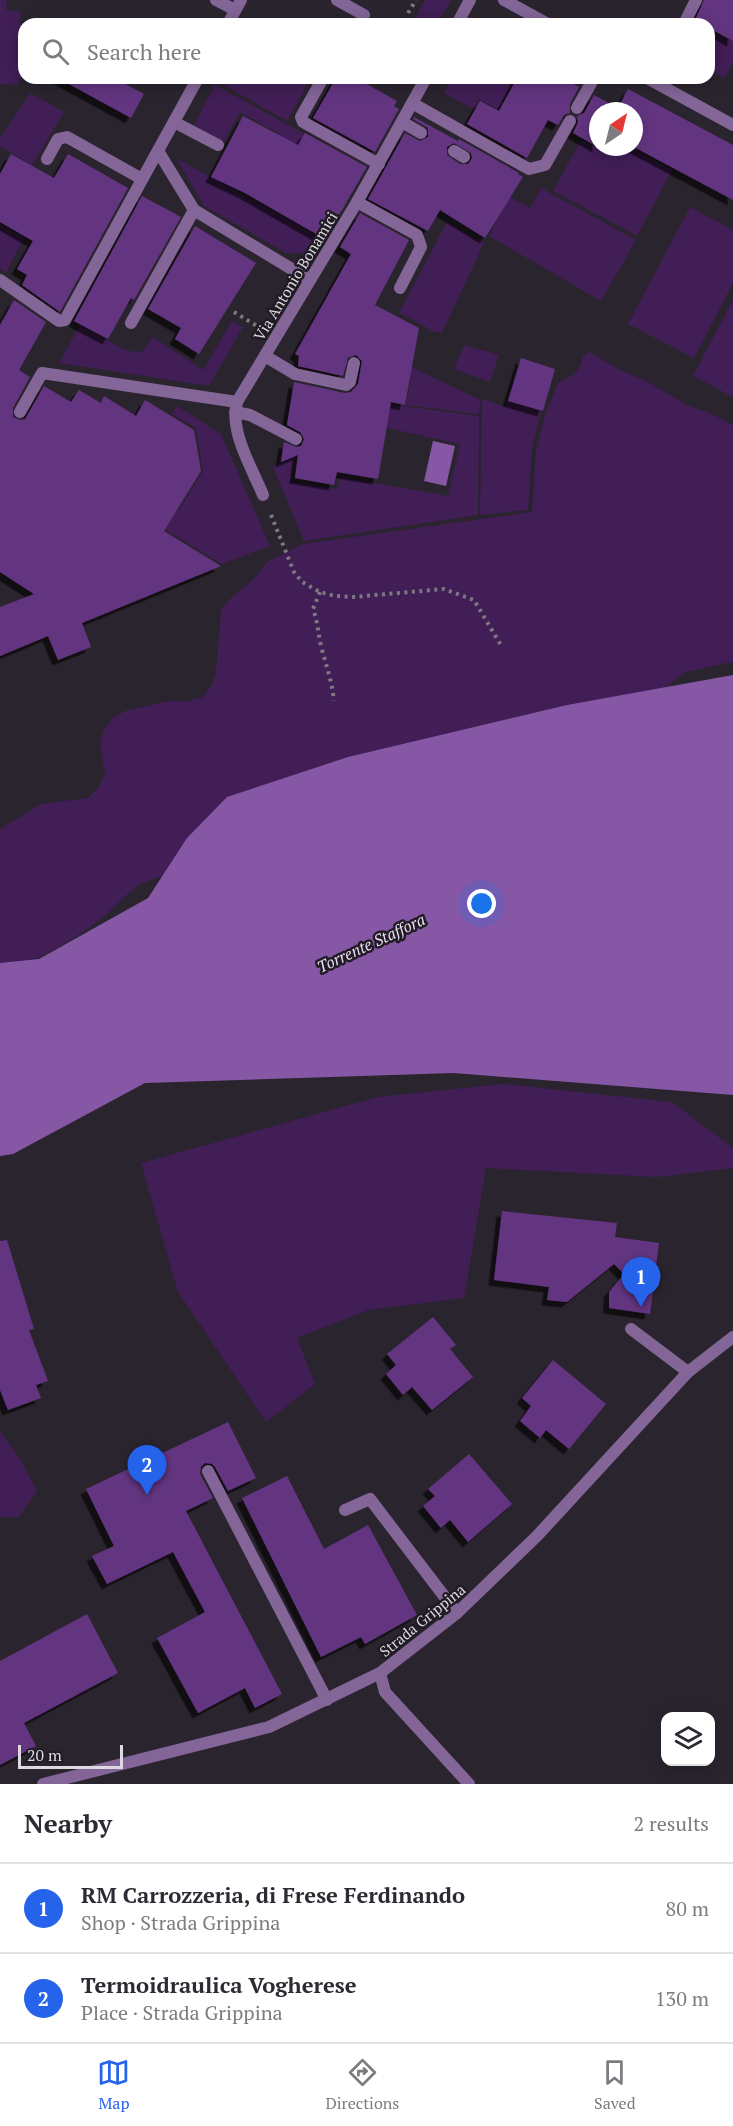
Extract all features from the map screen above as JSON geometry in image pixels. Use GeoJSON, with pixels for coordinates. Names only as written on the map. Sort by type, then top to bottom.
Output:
{"type":"FeatureCollection","features":[{"type":"Feature","properties":{"kind":"street"},"geometry":{"type":"LineString","coordinates":[[216,0],[238,5]]}},
{"type":"Feature","properties":{"kind":"street"},"geometry":{"type":"LineString","coordinates":[[337,0],[364,15]]}},
{"type":"Feature","properties":{"kind":"street"},"geometry":{"type":"LineString","coordinates":[[460,18],[470,0]]}},
{"type":"Feature","properties":{"kind":"street"},"geometry":{"type":"LineString","coordinates":[[504,0],[537,18]]}},
{"type":"Feature","properties":{"kind":"street"},"geometry":{"type":"LineString","coordinates":[[687,18],[696,0]]}},
{"type":"Feature","properties":{"kind":"street"},"geometry":{"type":"LineString","coordinates":[[0,280],[59,321],[65,320],[195,84]]}},
{"type":"Feature","properties":{"kind":"street"},"geometry":{"type":"LineString","coordinates":[[320,84],[302,117],[303,122],[379,164]]}},
{"type":"Feature","properties":{"kind":"street","name":"Via Antonio Bonamici"},"geometry":{"type":"LineString","coordinates":[[236,407],[379,164],[423,84]]}},
{"type":"Feature","properties":{"kind":"street"},"geometry":{"type":"LineString","coordinates":[[577,108],[591,84]]}},
{"type":"Feature","properties":{"kind":"street"},"geometry":{"type":"LineString","coordinates":[[660,84],[733,125]]}},
{"type":"Feature","properties":{"kind":"street"},"geometry":{"type":"LineString","coordinates":[[412,103],[529,169],[545,165],[570,121]]}},
{"type":"Feature","properties":{"kind":"street"},"geometry":{"type":"LineString","coordinates":[[174,122],[218,145]]}},
{"type":"Feature","properties":{"kind":"street"},"geometry":{"type":"LineString","coordinates":[[402,122],[421,133]]}},
{"type":"Feature","properties":{"kind":"street"},"geometry":{"type":"LineString","coordinates":[[47,159],[58,139],[68,137],[142,179]]}},
{"type":"Feature","properties":{"kind":"street"},"geometry":{"type":"LineString","coordinates":[[156,153],[194,210],[310,280]]}},
{"type":"Feature","properties":{"kind":"street"},"geometry":{"type":"LineString","coordinates":[[357,202],[417,235],[421,247],[400,288]]}},
{"type":"Feature","properties":{"kind":"street"},"geometry":{"type":"LineString","coordinates":[[131,323],[194,210]]}},
{"type":"Feature","properties":{"kind":"street"},"geometry":{"type":"LineString","coordinates":[[265,356],[295,374],[346,385],[350,382],[354,363]]}},
{"type":"Feature","properties":{"kind":"street"},"geometry":{"type":"LineString","coordinates":[[20,411],[42,373],[236,407],[296,439]]}},
{"type":"Feature","properties":{"kind":"street"},"geometry":{"type":"LineString","coordinates":[[236,407],[235,427],[263,495]]}},
{"type":"Feature","properties":{"kind":"street"},"geometry":{"type":"LineString","coordinates":[[631,1329],[688,1372]]}},
{"type":"Feature","properties":{"kind":"street","name":"Strada Grippina"},"geometry":{"type":"LineString","coordinates":[[43,1784],[269,1727],[380,1673],[457,1613],[537,1536],[688,1372],[733,1337]]}},
{"type":"Feature","properties":{"kind":"street"},"geometry":{"type":"LineString","coordinates":[[208,1471],[327,1700]]}},
{"type":"Feature","properties":{"kind":"street"},"geometry":{"type":"LineString","coordinates":[[345,1510],[370,1499],[457,1613]]}},
{"type":"Feature","properties":{"kind":"street"},"geometry":{"type":"LineString","coordinates":[[380,1673],[385,1692],[469,1784]]}},
{"type":"Feature","properties":{"kind":"path"},"geometry":{"type":"LineString","coordinates":[[408,13],[416,0]]}},
{"type":"Feature","properties":{"kind":"path"},"geometry":{"type":"LineString","coordinates":[[263,495],[294,572],[302,582],[320,592],[353,597],[444,589],[474,600],[502,647]]}},
{"type":"Feature","properties":{"kind":"path"},"geometry":{"type":"LineString","coordinates":[[320,592],[313,609],[319,623],[321,644],[333,682],[334,701]]}},
{"type":"Feature","properties":{"kind":"shaded area"},"geometry":{"type":"Polygon","coordinates":[[[0,0],[7,0],[6,10],[21,12],[20,18],[18,18],[18,83],[17,85],[0,84],[0,0]]]}},
{"type":"Feature","properties":{"kind":"shaded area"},"geometry":{"type":"Polygon","coordinates":[[[425,0],[451,0],[441,18],[415,18],[425,0]]]}},
{"type":"Feature","properties":{"kind":"shaded area"},"geometry":{"type":"Polygon","coordinates":[[[715,32],[730,41],[733,37],[733,63],[724,78],[715,73],[715,32]]]}},
{"type":"Feature","properties":{"kind":"shaded area"},"geometry":{"type":"Polygon","coordinates":[[[222,84],[308,84],[287,121],[222,84]]]}},
{"type":"Feature","properties":{"kind":"shaded area"},"geometry":{"type":"Polygon","coordinates":[[[449,84],[511,85],[498,109],[479,99],[474,109],[444,93],[449,84]]]}},
{"type":"Feature","properties":{"kind":"shaded area"},"geometry":{"type":"Polygon","coordinates":[[[215,85],[314,139],[248,194],[280,134],[240,112],[224,142],[194,125],[215,85]]]}},
{"type":"Feature","properties":{"kind":"shaded area"},"geometry":{"type":"Polygon","coordinates":[[[30,93],[64,112],[32,165],[0,146],[0,138],[30,93]]]}},
{"type":"Feature","properties":{"kind":"shaded area"},"geometry":{"type":"Polygon","coordinates":[[[581,140],[589,144],[589,156],[643,156],[643,154],[672,170],[637,236],[553,191],[581,140]]]}},
{"type":"Feature","properties":{"kind":"shaded area"},"geometry":{"type":"Polygon","coordinates":[[[176,158],[320,237],[311,253],[286,253],[204,206],[176,158]]]}},
{"type":"Feature","properties":{"kind":"shaded area"},"geometry":{"type":"Polygon","coordinates":[[[487,185],[530,208],[541,188],[636,240],[601,301],[489,236],[496,223],[440,191],[487,185]]]}},
{"type":"Feature","properties":{"kind":"shaded area"},"geometry":{"type":"Polygon","coordinates":[[[690,207],[733,230],[733,283],[694,358],[628,324],[690,207]]]}},
{"type":"Feature","properties":{"kind":"shaded area"},"geometry":{"type":"Polygon","coordinates":[[[447,222],[484,243],[442,333],[433,331],[399,313],[447,222]]]}},
{"type":"Feature","properties":{"kind":"shaded area"},"geometry":{"type":"Polygon","coordinates":[[[0,224],[24,238],[6,273],[0,268],[0,224]]]}},
{"type":"Feature","properties":{"kind":"shaded area"},"geometry":{"type":"Polygon","coordinates":[[[733,300],[733,397],[693,376],[733,300]]]}},
{"type":"Feature","properties":{"kind":"shaded area"},"geometry":{"type":"Polygon","coordinates":[[[232,321],[243,327],[209,386],[59,363],[80,325],[125,350],[141,353],[153,337],[203,370],[232,321]]]}},
{"type":"Feature","properties":{"kind":"shaded area"},"geometry":{"type":"Polygon","coordinates":[[[366,345],[480,400],[479,414],[406,405],[411,379],[361,370],[366,345]]]}},
{"type":"Feature","properties":{"kind":"shaded area"},"geometry":{"type":"Polygon","coordinates":[[[464,345],[499,355],[490,382],[454,369],[464,345]]]}},
{"type":"Feature","properties":{"kind":"shaded area"},"geometry":{"type":"Polygon","coordinates":[[[589,352],[689,406],[710,413],[733,425],[733,663],[686,672],[644,703],[140,884],[102,918],[66,943],[27,963],[0,973],[0,829],[41,804],[88,798],[99,787],[105,773],[100,744],[104,730],[113,718],[125,711],[169,701],[188,701],[203,697],[212,685],[216,672],[221,610],[231,598],[254,579],[267,562],[303,544],[532,512],[536,450],[546,412],[558,383],[573,375],[579,368],[583,357],[589,352]]]}},
{"type":"Feature","properties":{"kind":"shaded area"},"geometry":{"type":"Polygon","coordinates":[[[333,395],[479,416],[478,515],[304,541],[273,467],[279,464],[278,460],[296,452],[291,482],[337,489],[340,477],[448,496],[460,444],[343,421],[333,395]]]}},
{"type":"Feature","properties":{"kind":"shaded area"},"geometry":{"type":"Polygon","coordinates":[[[482,399],[506,407],[508,402],[541,412],[532,448],[528,510],[480,515],[482,399]]]}},
{"type":"Feature","properties":{"kind":"shaded area"},"geometry":{"type":"Polygon","coordinates":[[[177,406],[221,434],[270,546],[222,564],[16,439],[28,420],[178,511],[203,471],[196,428],[172,414],[177,406]]]}},
{"type":"Feature","properties":{"kind":"shaded area"},"geometry":{"type":"Polygon","coordinates":[[[503,1084],[672,1102],[733,1148],[733,1168],[657,1177],[486,1168],[464,1298],[368,1310],[297,1338],[315,1384],[266,1422],[178,1292],[141,1163],[378,1097],[503,1084]]]}},
{"type":"Feature","properties":{"kind":"shaded area"},"geometry":{"type":"Polygon","coordinates":[[[0,1431],[20,1459],[37,1491],[19,1517],[0,1517],[0,1431]]]}},
{"type":"Feature","properties":{"kind":"water"},"geometry":{"type":"Polygon","coordinates":[[[433,441],[455,446],[446,486],[424,481],[433,441]]]}},
{"type":"Feature","properties":{"kind":"water","name":"Torrente Staffora"},"geometry":{"type":"Polygon","coordinates":[[[733,675],[733,1095],[454,1073],[145,1083],[13,1154],[0,1156],[0,963],[39,959],[148,898],[187,838],[227,797],[348,757],[567,705],[733,675]]]}},
{"type":"Feature","properties":{"kind":"building"},"geometry":{"type":"Polygon","coordinates":[[[704,0],[733,0],[733,41],[715,31],[715,18],[696,18],[704,0]]]}},
{"type":"Feature","properties":{"kind":"building"},"geometry":{"type":"Polygon","coordinates":[[[69,84],[125,84],[144,94],[131,118],[69,84]]]}},
{"type":"Feature","properties":{"kind":"building"},"geometry":{"type":"Polygon","coordinates":[[[333,84],[367,84],[397,101],[394,106],[399,109],[375,152],[313,118],[333,84]]]}},
{"type":"Feature","properties":{"kind":"building"},"geometry":{"type":"Polygon","coordinates":[[[514,84],[574,84],[579,87],[570,104],[570,113],[565,114],[558,125],[548,120],[527,158],[467,124],[480,101],[499,111],[514,84]]]}},
{"type":"Feature","properties":{"kind":"building"},"geometry":{"type":"Polygon","coordinates":[[[628,89],[733,145],[733,200],[643,152],[643,102],[621,102],[628,89]]]}},
{"type":"Feature","properties":{"kind":"building"},"geometry":{"type":"Polygon","coordinates":[[[594,95],[607,102],[590,102],[594,95]]]}},
{"type":"Feature","properties":{"kind":"building"},"geometry":{"type":"Polygon","coordinates":[[[589,104],[589,142],[573,133],[578,122],[577,116],[584,113],[589,104]]]}},
{"type":"Feature","properties":{"kind":"building"},"geometry":{"type":"Polygon","coordinates":[[[243,116],[298,145],[305,133],[367,167],[325,239],[245,193],[211,177],[243,116]]]}},
{"type":"Feature","properties":{"kind":"building"},"geometry":{"type":"Polygon","coordinates":[[[414,117],[458,141],[459,139],[523,177],[485,238],[440,210],[428,231],[368,199],[405,133],[420,141],[428,137],[428,128],[413,119],[414,117]],[[454,143],[447,147],[447,155],[460,164],[468,164],[472,158],[471,153],[454,143]]]}},
{"type":"Feature","properties":{"kind":"building"},"geometry":{"type":"Polygon","coordinates":[[[11,154],[54,178],[68,154],[128,188],[60,312],[22,285],[27,275],[17,269],[33,241],[0,222],[0,174],[11,154]]]}},
{"type":"Feature","properties":{"kind":"building"},"geometry":{"type":"Polygon","coordinates":[[[142,196],[181,217],[134,300],[131,298],[108,339],[74,321],[142,196]]]}},
{"type":"Feature","properties":{"kind":"building"},"geometry":{"type":"Polygon","coordinates":[[[360,213],[409,240],[375,305],[419,328],[405,405],[391,402],[378,479],[337,472],[334,485],[295,478],[298,455],[281,462],[284,442],[297,447],[301,446],[304,439],[300,432],[287,425],[294,382],[345,393],[351,392],[358,384],[362,361],[356,355],[348,358],[343,376],[298,366],[299,356],[295,354],[351,254],[340,247],[360,213]]]}},
{"type":"Feature","properties":{"kind":"building"},"geometry":{"type":"Polygon","coordinates":[[[195,226],[256,263],[199,354],[175,339],[181,328],[148,309],[195,226]]]}},
{"type":"Feature","properties":{"kind":"building"},"geometry":{"type":"Polygon","coordinates":[[[14,300],[46,322],[19,370],[30,377],[13,408],[13,417],[20,420],[25,419],[44,386],[71,402],[79,390],[101,403],[104,396],[136,416],[145,400],[194,430],[201,471],[164,531],[221,566],[82,623],[91,647],[58,660],[48,636],[0,656],[0,607],[34,594],[0,572],[0,325],[14,300]]]}},
{"type":"Feature","properties":{"kind":"building"},"geometry":{"type":"Polygon","coordinates":[[[521,358],[555,369],[543,411],[508,401],[521,358]]]}},
{"type":"Feature","properties":{"kind":"building"},"geometry":{"type":"Polygon","coordinates":[[[502,1211],[617,1223],[615,1237],[659,1243],[650,1314],[609,1308],[609,1292],[624,1274],[614,1264],[567,1302],[547,1300],[549,1287],[494,1280],[502,1211]]]}},
{"type":"Feature","properties":{"kind":"building"},"geometry":{"type":"Polygon","coordinates":[[[7,1240],[34,1329],[29,1330],[48,1381],[36,1385],[41,1398],[8,1410],[0,1390],[0,1241],[7,1240]]]}},
{"type":"Feature","properties":{"kind":"building"},"geometry":{"type":"Polygon","coordinates":[[[433,1317],[456,1345],[450,1349],[473,1377],[432,1410],[412,1387],[403,1395],[386,1374],[396,1365],[387,1354],[433,1317]]]}},
{"type":"Feature","properties":{"kind":"building"},"geometry":{"type":"Polygon","coordinates":[[[553,1360],[606,1404],[569,1449],[546,1430],[540,1438],[520,1421],[531,1406],[522,1398],[553,1360]]]}},
{"type":"Feature","properties":{"kind":"building"},"geometry":{"type":"Polygon","coordinates":[[[228,1422],[256,1478],[228,1491],[215,1467],[205,1463],[201,1467],[200,1474],[213,1498],[186,1511],[282,1694],[255,1708],[245,1688],[198,1713],[157,1638],[205,1612],[173,1552],[107,1584],[92,1556],[114,1546],[86,1489],[228,1422]]]}},
{"type":"Feature","properties":{"kind":"building"},"geometry":{"type":"Polygon","coordinates":[[[469,1454],[512,1504],[468,1542],[450,1520],[441,1528],[423,1506],[435,1496],[428,1489],[469,1454]]]}},
{"type":"Feature","properties":{"kind":"building"},"geometry":{"type":"Polygon","coordinates":[[[287,1476],[324,1549],[368,1525],[417,1615],[365,1644],[361,1637],[321,1657],[242,1498],[287,1476]]]}},
{"type":"Feature","properties":{"kind":"building"},"geometry":{"type":"Polygon","coordinates":[[[87,1614],[118,1673],[24,1723],[36,1746],[0,1765],[0,1661],[87,1614]]]}},
{"type":"Feature","properties":{"kind":"place","name":"RM Carrozzeria, di Frese Ferdinando"},"geometry":{"type":"Point","coordinates":[641,1307]}},
{"type":"Feature","properties":{"kind":"place","name":"Termoidraulica Vogherese"},"geometry":{"type":"Point","coordinates":[147,1495]}}]}
